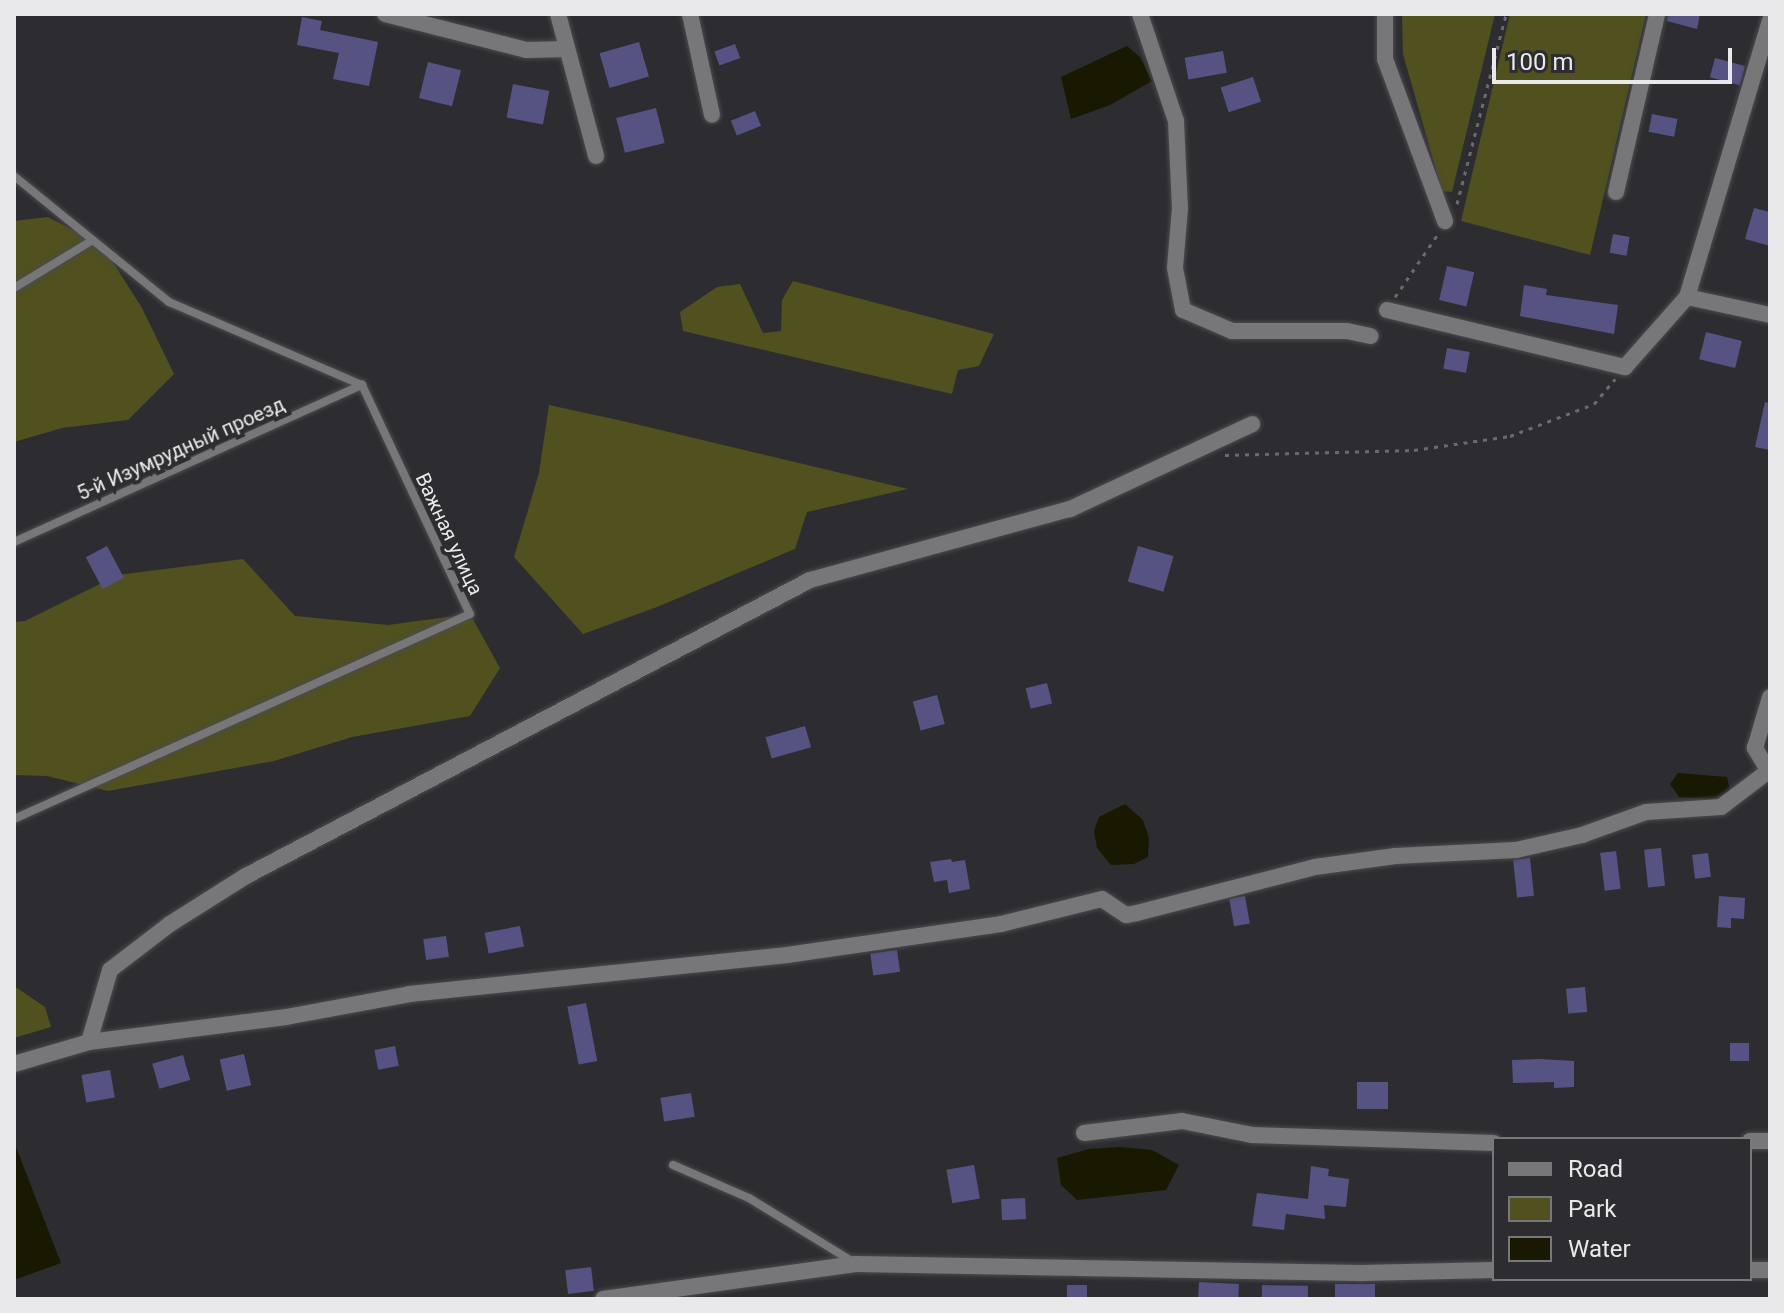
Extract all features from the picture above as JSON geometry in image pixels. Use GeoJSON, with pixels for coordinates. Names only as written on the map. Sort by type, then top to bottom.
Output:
{"type":"FeatureCollection","features":[{"type":"Feature","properties":{"kind":"street"},"geometry":{"type":"LineString","coordinates":[[385,14],[526,50],[567,49]]}},
{"type":"Feature","properties":{"kind":"street"},"geometry":{"type":"LineString","coordinates":[[558,14],[596,156]]}},
{"type":"Feature","properties":{"kind":"street"},"geometry":{"type":"LineString","coordinates":[[690,14],[712,115]]}},
{"type":"Feature","properties":{"kind":"street"},"geometry":{"type":"LineString","coordinates":[[1140,14],[1176,121],[1180,208],[1175,268],[1183,310],[1232,331],[1347,331],[1370,336]]}},
{"type":"Feature","properties":{"kind":"street"},"geometry":{"type":"LineString","coordinates":[[1385,14],[1385,59],[1445,221]]}},
{"type":"Feature","properties":{"kind":"street"},"geometry":{"type":"LineString","coordinates":[[1616,192],[1657,14]]}},
{"type":"Feature","properties":{"kind":"street"},"geometry":{"type":"LineString","coordinates":[[1387,310],[1625,367],[1687,297],[1770,20]]}},
{"type":"Feature","properties":{"kind":"street"},"geometry":{"type":"LineString","coordinates":[[1687,297],[1770,315]]}},
{"type":"Feature","properties":{"kind":"street"},"geometry":{"type":"LineString","coordinates":[[89,1042],[110,970],[170,924],[246,876],[810,580],[1070,509],[1252,424]]}},
{"type":"Feature","properties":{"kind":"street"},"geometry":{"type":"LineString","coordinates":[[14,1064],[89,1042],[286,1017],[410,994],[787,955],[1001,924],[1102,899],[1126,915],[1315,867],[1395,856],[1516,850],[1582,835],[1646,812],[1721,807],[1769,770],[1755,748],[1770,697]]}},
{"type":"Feature","properties":{"kind":"street"},"geometry":{"type":"LineString","coordinates":[[1084,1133],[1182,1121],[1252,1135],[1492,1143]]}},
{"type":"Feature","properties":{"kind":"street"},"geometry":{"type":"LineString","coordinates":[[603,1299],[856,1264],[1362,1273],[1492,1270]]}},
{"type":"Feature","properties":{"kind":"lane"},"geometry":{"type":"LineString","coordinates":[[14,176],[169,302],[362,385]]}},
{"type":"Feature","properties":{"kind":"lane"},"geometry":{"type":"LineString","coordinates":[[14,288],[93,240]]}},
{"type":"Feature","properties":{"kind":"lane","name":"5-й Изумрудный проезд"},"geometry":{"type":"LineString","coordinates":[[14,542],[362,385]]}},
{"type":"Feature","properties":{"kind":"lane","name":"Важная улица"},"geometry":{"type":"LineString","coordinates":[[14,819],[470,614],[362,385]]}},
{"type":"Feature","properties":{"kind":"lane"},"geometry":{"type":"LineString","coordinates":[[673,1165],[749,1198],[856,1264]]}},
{"type":"Feature","properties":{"kind":"path"},"geometry":{"type":"LineString","coordinates":[[1387,310],[1431,248],[1458,202],[1506,14]]}},
{"type":"Feature","properties":{"kind":"path"},"geometry":{"type":"LineString","coordinates":[[1220,455],[1414,450],[1510,436],[1594,404],[1625,367]]}},
{"type":"Feature","properties":{"kind":"green space"},"geometry":{"type":"Polygon","coordinates":[[[1402,14],[1495,14],[1452,192],[1442,191],[1403,54],[1402,14]]]}},
{"type":"Feature","properties":{"kind":"green space"},"geometry":{"type":"Polygon","coordinates":[[[1510,14],[1646,14],[1590,255],[1461,221],[1510,14]]]}},
{"type":"Feature","properties":{"kind":"green space"},"geometry":{"type":"Polygon","coordinates":[[[48,217],[102,245],[142,308],[174,374],[128,420],[62,428],[14,442],[14,221],[48,217]]]}},
{"type":"Feature","properties":{"kind":"green space"},"geometry":{"type":"Polygon","coordinates":[[[793,281],[994,334],[979,366],[958,370],[952,394],[683,331],[680,312],[717,287],[740,284],[763,333],[781,331],[782,300],[793,281]]]}},
{"type":"Feature","properties":{"kind":"green space"},"geometry":{"type":"Polygon","coordinates":[[[549,405],[908,489],[807,512],[795,549],[657,607],[583,634],[514,557],[539,473],[549,405]]]}},
{"type":"Feature","properties":{"kind":"green space"},"geometry":{"type":"Polygon","coordinates":[[[243,559],[295,616],[388,625],[470,614],[500,668],[470,716],[352,737],[274,761],[108,791],[47,776],[14,775],[14,622],[25,621],[118,575],[243,559]]]}},
{"type":"Feature","properties":{"kind":"green space"},"geometry":{"type":"Polygon","coordinates":[[[14,986],[45,1007],[51,1027],[14,1038],[14,986]]]}},
{"type":"Feature","properties":{"kind":"water"},"geometry":{"type":"Polygon","coordinates":[[[1127,46],[1140,57],[1152,81],[1110,105],[1071,119],[1061,77],[1127,46]]]}},
{"type":"Feature","properties":{"kind":"water"},"geometry":{"type":"Polygon","coordinates":[[[1678,773],[1727,777],[1730,791],[1712,799],[1679,797],[1670,784],[1678,773]]]}},
{"type":"Feature","properties":{"kind":"water"},"geometry":{"type":"Polygon","coordinates":[[[1125,804],[1143,820],[1149,838],[1148,857],[1134,864],[1111,865],[1097,848],[1094,831],[1099,817],[1125,804]]]}},
{"type":"Feature","properties":{"kind":"water"},"geometry":{"type":"Polygon","coordinates":[[[14,1142],[61,1263],[14,1280],[14,1142]]]}},
{"type":"Feature","properties":{"kind":"water"},"geometry":{"type":"Polygon","coordinates":[[[1119,1147],[1152,1150],[1179,1165],[1166,1190],[1077,1200],[1061,1185],[1057,1158],[1089,1149],[1119,1147]]]}},
{"type":"Feature","properties":{"kind":"building"},"geometry":{"type":"Polygon","coordinates":[[[1668,14],[1700,14],[1697,29],[1667,21],[1668,14]]]}},
{"type":"Feature","properties":{"kind":"building"},"geometry":{"type":"Polygon","coordinates":[[[302,17],[322,21],[320,30],[378,42],[369,86],[333,79],[339,53],[297,45],[302,17]]]}},
{"type":"Feature","properties":{"kind":"building"},"geometry":{"type":"Polygon","coordinates":[[[639,42],[649,77],[610,88],[600,53],[639,42]]]}},
{"type":"Feature","properties":{"kind":"building"},"geometry":{"type":"Polygon","coordinates":[[[735,44],[740,58],[719,66],[714,52],[735,44]]]}},
{"type":"Feature","properties":{"kind":"building"},"geometry":{"type":"Polygon","coordinates":[[[1223,51],[1227,73],[1188,79],[1185,58],[1223,51]]]}},
{"type":"Feature","properties":{"kind":"building"},"geometry":{"type":"Polygon","coordinates":[[[1715,58],[1745,66],[1740,85],[1710,77],[1715,58]]]}},
{"type":"Feature","properties":{"kind":"building"},"geometry":{"type":"Polygon","coordinates":[[[428,62],[461,70],[452,106],[419,98],[428,62]]]}},
{"type":"Feature","properties":{"kind":"building"},"geometry":{"type":"Polygon","coordinates":[[[1253,77],[1261,102],[1229,112],[1221,88],[1253,77]]]}},
{"type":"Feature","properties":{"kind":"building"},"geometry":{"type":"Polygon","coordinates":[[[513,84],[549,91],[543,124],[507,117],[513,84]]]}},
{"type":"Feature","properties":{"kind":"building"},"geometry":{"type":"Polygon","coordinates":[[[656,108],[665,143],[625,153],[616,118],[656,108]]]}},
{"type":"Feature","properties":{"kind":"building"},"geometry":{"type":"Polygon","coordinates":[[[755,111],[761,126],[737,136],[731,121],[755,111]]]}},
{"type":"Feature","properties":{"kind":"building"},"geometry":{"type":"Polygon","coordinates":[[[1652,114],[1678,119],[1674,137],[1649,132],[1652,114]]]}},
{"type":"Feature","properties":{"kind":"building"},"geometry":{"type":"Polygon","coordinates":[[[1754,208],[1770,212],[1770,246],[1745,239],[1754,208]]]}},
{"type":"Feature","properties":{"kind":"building"},"geometry":{"type":"Polygon","coordinates":[[[1613,234],[1630,237],[1626,256],[1610,253],[1613,234]]]}},
{"type":"Feature","properties":{"kind":"building"},"geometry":{"type":"Polygon","coordinates":[[[1447,266],[1474,272],[1466,306],[1439,300],[1447,266]]]}},
{"type":"Feature","properties":{"kind":"building"},"geometry":{"type":"Polygon","coordinates":[[[1524,285],[1547,289],[1546,295],[1618,305],[1614,334],[1520,316],[1524,285]]]}},
{"type":"Feature","properties":{"kind":"building"},"geometry":{"type":"Polygon","coordinates":[[[1706,332],[1742,341],[1735,368],[1699,359],[1706,332]]]}},
{"type":"Feature","properties":{"kind":"building"},"geometry":{"type":"Polygon","coordinates":[[[1447,348],[1470,352],[1466,373],[1443,369],[1447,348]]]}},
{"type":"Feature","properties":{"kind":"building"},"geometry":{"type":"Polygon","coordinates":[[[1765,402],[1770,403],[1770,450],[1755,447],[1765,402]]]}},
{"type":"Feature","properties":{"kind":"building"},"geometry":{"type":"Polygon","coordinates":[[[107,546],[124,578],[103,589],[86,557],[107,546]]]}},
{"type":"Feature","properties":{"kind":"building"},"geometry":{"type":"Polygon","coordinates":[[[1138,546],[1174,556],[1163,592],[1128,582],[1138,546]]]}},
{"type":"Feature","properties":{"kind":"building"},"geometry":{"type":"Polygon","coordinates":[[[1047,683],[1052,703],[1031,709],[1026,688],[1047,683]]]}},
{"type":"Feature","properties":{"kind":"building"},"geometry":{"type":"Polygon","coordinates":[[[937,695],[945,724],[921,730],[913,701],[937,695]]]}},
{"type":"Feature","properties":{"kind":"building"},"geometry":{"type":"Polygon","coordinates":[[[805,726],[811,747],[772,758],[766,737],[805,726]]]}},
{"type":"Feature","properties":{"kind":"building"},"geometry":{"type":"Polygon","coordinates":[[[1661,848],[1665,886],[1648,888],[1644,850],[1661,848]]]}},
{"type":"Feature","properties":{"kind":"building"},"geometry":{"type":"Polygon","coordinates":[[[1616,851],[1621,889],[1605,891],[1600,853],[1616,851]]]}},
{"type":"Feature","properties":{"kind":"building"},"geometry":{"type":"Polygon","coordinates":[[[1708,853],[1711,877],[1695,879],[1692,855],[1708,853]]]}},
{"type":"Feature","properties":{"kind":"building"},"geometry":{"type":"Polygon","coordinates":[[[1530,858],[1534,896],[1517,898],[1513,860],[1530,858]]]}},
{"type":"Feature","properties":{"kind":"building"},"geometry":{"type":"Polygon","coordinates":[[[951,859],[952,862],[965,860],[970,889],[949,893],[947,880],[934,882],[930,862],[951,859]]]}},
{"type":"Feature","properties":{"kind":"building"},"geometry":{"type":"Polygon","coordinates":[[[1245,896],[1250,924],[1234,926],[1229,899],[1245,896]]]}},
{"type":"Feature","properties":{"kind":"building"},"geometry":{"type":"Polygon","coordinates":[[[1719,896],[1745,898],[1744,919],[1731,918],[1731,928],[1717,927],[1719,896]]]}},
{"type":"Feature","properties":{"kind":"building"},"geometry":{"type":"Polygon","coordinates":[[[520,926],[524,947],[489,953],[485,933],[520,926]]]}},
{"type":"Feature","properties":{"kind":"building"},"geometry":{"type":"Polygon","coordinates":[[[446,936],[449,957],[426,960],[423,939],[446,936]]]}},
{"type":"Feature","properties":{"kind":"building"},"geometry":{"type":"Polygon","coordinates":[[[897,950],[900,972],[873,976],[870,954],[897,950]]]}},
{"type":"Feature","properties":{"kind":"building"},"geometry":{"type":"Polygon","coordinates":[[[1585,987],[1587,1012],[1568,1014],[1566,989],[1585,987]]]}},
{"type":"Feature","properties":{"kind":"building"},"geometry":{"type":"Polygon","coordinates":[[[586,1003],[597,1061],[579,1065],[567,1007],[586,1003]]]}},
{"type":"Feature","properties":{"kind":"building"},"geometry":{"type":"Polygon","coordinates":[[[1730,1043],[1749,1043],[1749,1061],[1730,1061],[1730,1043]]]}},
{"type":"Feature","properties":{"kind":"building"},"geometry":{"type":"Polygon","coordinates":[[[395,1046],[399,1066],[378,1070],[374,1050],[395,1046]]]}},
{"type":"Feature","properties":{"kind":"building"},"geometry":{"type":"Polygon","coordinates":[[[244,1054],[251,1085],[227,1091],[220,1060],[244,1054]]]}},
{"type":"Feature","properties":{"kind":"building"},"geometry":{"type":"Polygon","coordinates":[[[183,1055],[190,1080],[159,1089],[152,1064],[183,1055]]]}},
{"type":"Feature","properties":{"kind":"building"},"geometry":{"type":"Polygon","coordinates":[[[1512,1060],[1574,1061],[1574,1087],[1554,1088],[1554,1082],[1513,1083],[1512,1060]]]}},
{"type":"Feature","properties":{"kind":"building"},"geometry":{"type":"Polygon","coordinates":[[[110,1070],[115,1098],[86,1103],[81,1075],[110,1070]]]}},
{"type":"Feature","properties":{"kind":"building"},"geometry":{"type":"Polygon","coordinates":[[[1357,1082],[1388,1082],[1388,1109],[1357,1109],[1357,1082]]]}},
{"type":"Feature","properties":{"kind":"building"},"geometry":{"type":"Polygon","coordinates":[[[691,1093],[695,1117],[664,1122],[660,1098],[691,1093]]]}},
{"type":"Feature","properties":{"kind":"building"},"geometry":{"type":"Polygon","coordinates":[[[974,1165],[980,1198],[952,1203],[946,1170],[974,1165]]]}},
{"type":"Feature","properties":{"kind":"building"},"geometry":{"type":"Polygon","coordinates":[[[1311,1166],[1329,1169],[1328,1176],[1349,1179],[1346,1207],[1324,1205],[1325,1219],[1286,1214],[1284,1230],[1252,1226],[1257,1193],[1308,1199],[1311,1166]]]}},
{"type":"Feature","properties":{"kind":"building"},"geometry":{"type":"Polygon","coordinates":[[[1025,1198],[1026,1219],[1002,1220],[1001,1199],[1025,1198]]]}},
{"type":"Feature","properties":{"kind":"building"},"geometry":{"type":"Polygon","coordinates":[[[591,1267],[594,1291],[568,1294],[565,1270],[591,1267]]]}},
{"type":"Feature","properties":{"kind":"building"},"geometry":{"type":"Polygon","coordinates":[[[1199,1282],[1239,1284],[1238,1299],[1198,1299],[1199,1282]]]}},
{"type":"Feature","properties":{"kind":"building"},"geometry":{"type":"Polygon","coordinates":[[[1335,1284],[1375,1284],[1375,1299],[1335,1299],[1335,1284]]]}},
{"type":"Feature","properties":{"kind":"building"},"geometry":{"type":"Polygon","coordinates":[[[1067,1285],[1087,1285],[1087,1299],[1067,1299],[1067,1285]]]}},
{"type":"Feature","properties":{"kind":"building"},"geometry":{"type":"Polygon","coordinates":[[[1262,1285],[1308,1286],[1308,1299],[1262,1299],[1262,1285]]]}}]}
